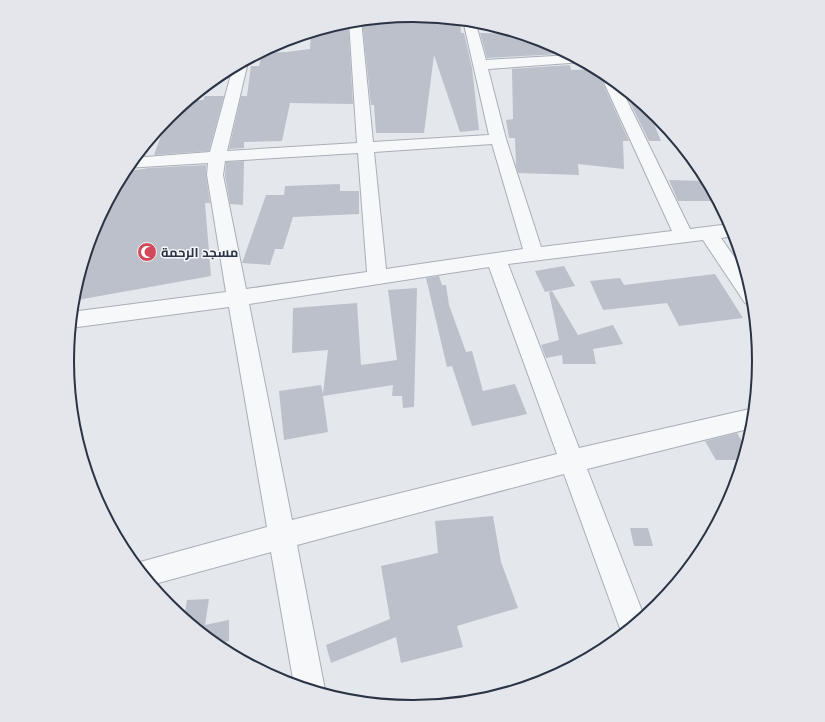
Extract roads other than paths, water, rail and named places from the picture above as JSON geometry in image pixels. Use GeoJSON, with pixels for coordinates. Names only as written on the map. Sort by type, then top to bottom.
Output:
{"type":"FeatureCollection","features":[{"type":"Feature","properties":{"kind":"street"},"geometry":{"type":"LineString","coordinates":[[355,27],[377,277]]}},
{"type":"Feature","properties":{"kind":"street"},"geometry":{"type":"LineString","coordinates":[[471,27],[498,139],[534,254]]}},
{"type":"Feature","properties":{"kind":"street"},"geometry":{"type":"LineString","coordinates":[[480,65],[567,60]]}},
{"type":"Feature","properties":{"kind":"street"},"geometry":{"type":"LineString","coordinates":[[239,69],[220,147],[216,157],[216,182],[309,683]]}},
{"type":"Feature","properties":{"kind":"street"},"geometry":{"type":"LineString","coordinates":[[614,88],[684,236]]}},
{"type":"Feature","properties":{"kind":"street"},"geometry":{"type":"LineString","coordinates":[[141,160],[216,157],[498,139]]}},
{"type":"Feature","properties":{"kind":"street"},"geometry":{"type":"LineString","coordinates":[[76,319],[238,298],[496,259],[726,231]]}},
{"type":"Feature","properties":{"kind":"street"},"geometry":{"type":"LineString","coordinates":[[708,233],[742,284]]}},
{"type":"Feature","properties":{"kind":"street"},"geometry":{"type":"LineString","coordinates":[[496,259],[631,620]]}},
{"type":"Feature","properties":{"kind":"street"},"geometry":{"type":"LineString","coordinates":[[148,572],[282,536],[571,462],[746,420]]}},
{"type":"Feature","properties":{"kind":"place","name":"مسجد الرحمة"},"geometry":{"type":"Point","coordinates":[147,252]}}]}
